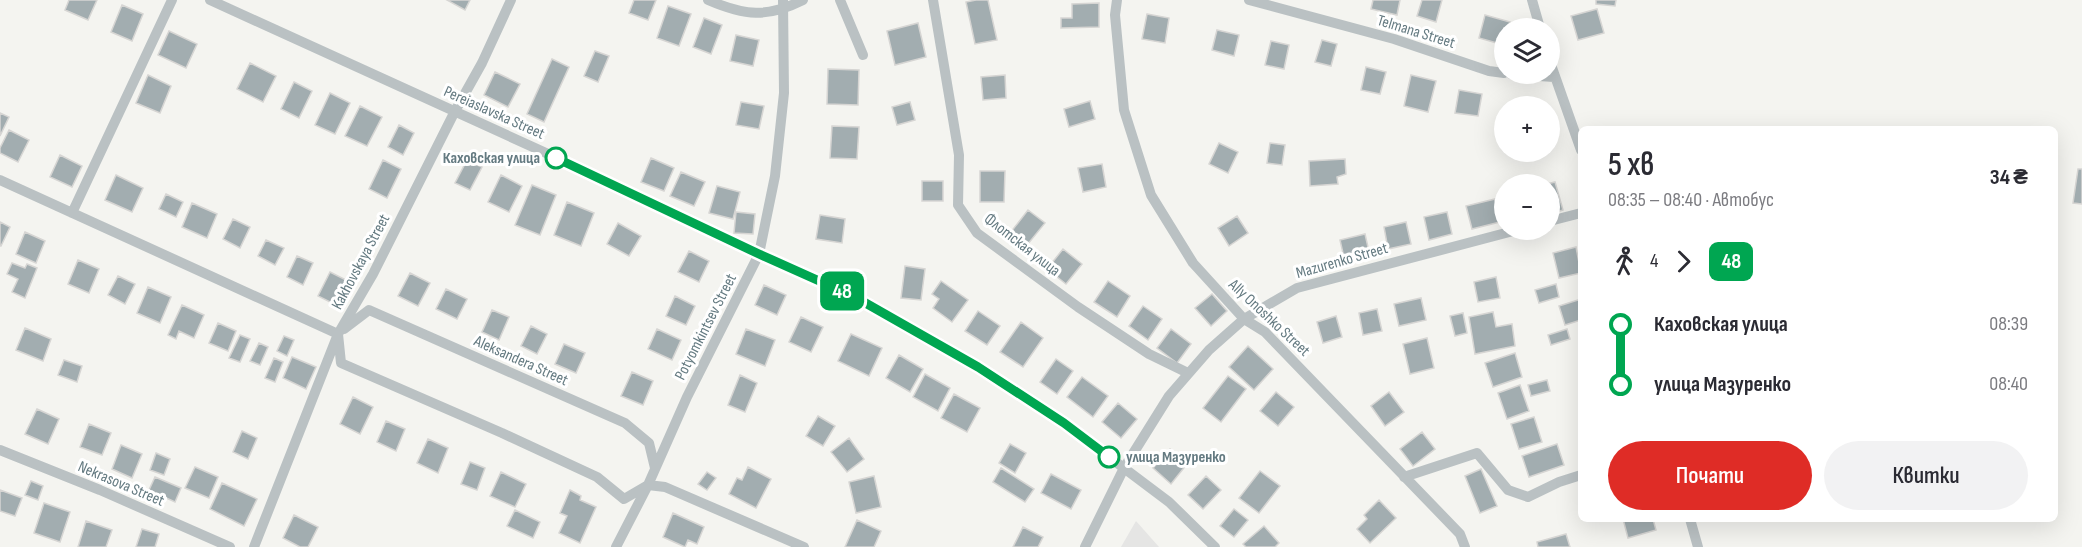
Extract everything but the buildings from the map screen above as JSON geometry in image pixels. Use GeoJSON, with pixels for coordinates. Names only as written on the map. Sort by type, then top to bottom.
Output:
{"type":"FeatureCollection","features":[{"type":"Feature","properties":{"kind":"street"},"geometry":{"type":"LineString","coordinates":[[72,213],[172,0]]}},
{"type":"Feature","properties":{"kind":"street","name":"Pereiaslavska Street"},"geometry":{"type":"LineString","coordinates":[[210,0],[855,297],[978,367],[1064,423],[1169,502],[1215,547]]}},
{"type":"Feature","properties":{"kind":"street","name":"Kakhovskaya Street"},"geometry":{"type":"LineString","coordinates":[[254,547],[338,334],[373,274],[454,113],[482,63],[511,0]]}},
{"type":"Feature","properties":{"kind":"street"},"geometry":{"type":"LineString","coordinates":[[708,0],[760,15],[783,5],[803,0]]}},
{"type":"Feature","properties":{"kind":"street"},"geometry":{"type":"LineString","coordinates":[[840,0],[863,55]]}},
{"type":"Feature","properties":{"kind":"street","name":"Флотская улица"},"geometry":{"type":"LineString","coordinates":[[933,0],[959,154],[958,205],[976,233],[1078,307],[1149,354],[1188,373]]}},
{"type":"Feature","properties":{"kind":"street","name":"Ally Onoshko Street"},"geometry":{"type":"LineString","coordinates":[[1117,0],[1115,15],[1124,110],[1150,195],[1193,262],[1244,319],[1265,332],[1460,534],[1465,547]]}},
{"type":"Feature","properties":{"kind":"street","name":"Telmana Street"},"geometry":{"type":"LineString","coordinates":[[1249,0],[1394,39],[1494,71]]}},
{"type":"Feature","properties":{"kind":"street"},"geometry":{"type":"LineString","coordinates":[[1532,0],[1537,18]]}},
{"type":"Feature","properties":{"kind":"street","name":"Potyomkintsev Street"},"geometry":{"type":"LineString","coordinates":[[615,547],[648,485],[687,398],[759,254],[775,176],[784,93],[783,5]]}},
{"type":"Feature","properties":{"kind":"street"},"geometry":{"type":"LineString","coordinates":[[1557,84],[1578,142]]}},
{"type":"Feature","properties":{"kind":"street"},"geometry":{"type":"LineString","coordinates":[[0,180],[338,334],[341,363],[597,477],[624,499],[648,485],[665,487],[804,547]]}},
{"type":"Feature","properties":{"kind":"street"},"geometry":{"type":"LineString","coordinates":[[1560,218],[1578,214]]}},
{"type":"Feature","properties":{"kind":"street","name":"Mazurenko Street"},"geometry":{"type":"LineString","coordinates":[[1084,547],[1124,468],[1168,396],[1209,350],[1244,319],[1297,288],[1494,236]]}},
{"type":"Feature","properties":{"kind":"street","name":"Aleksandera Street"},"geometry":{"type":"LineString","coordinates":[[338,334],[369,310],[625,423],[649,443],[655,469],[665,487]]}},
{"type":"Feature","properties":{"kind":"street","name":"Nekrasova Street"},"geometry":{"type":"LineString","coordinates":[[0,450],[100,490],[230,547]]}},
{"type":"Feature","properties":{"kind":"street"},"geometry":{"type":"LineString","coordinates":[[1404,477],[1477,453],[1508,490],[1528,497],[1559,482],[1578,477]]}},
{"type":"Feature","properties":{"kind":"street"},"geometry":{"type":"LineString","coordinates":[[1691,522],[1698,547]]}},
{"type":"Feature","properties":{"kind":"shaded area"},"geometry":{"type":"Polygon","coordinates":[[[1136,521],[1159,547],[1121,547],[1136,521]]]}},
{"type":"Feature","properties":{"kind":"bus line","name":"48"},"geometry":{"type":"LineString","coordinates":[[556,158],[855,297],[978,367],[1064,423],[1109,457]]}},
{"type":"Feature","properties":{"kind":"place","name":"Каховская улица"},"geometry":{"type":"Point","coordinates":[556,158]}},
{"type":"Feature","properties":{"kind":"place","name":"улица Мазуренко"},"geometry":{"type":"Point","coordinates":[1109,457]}}]}
